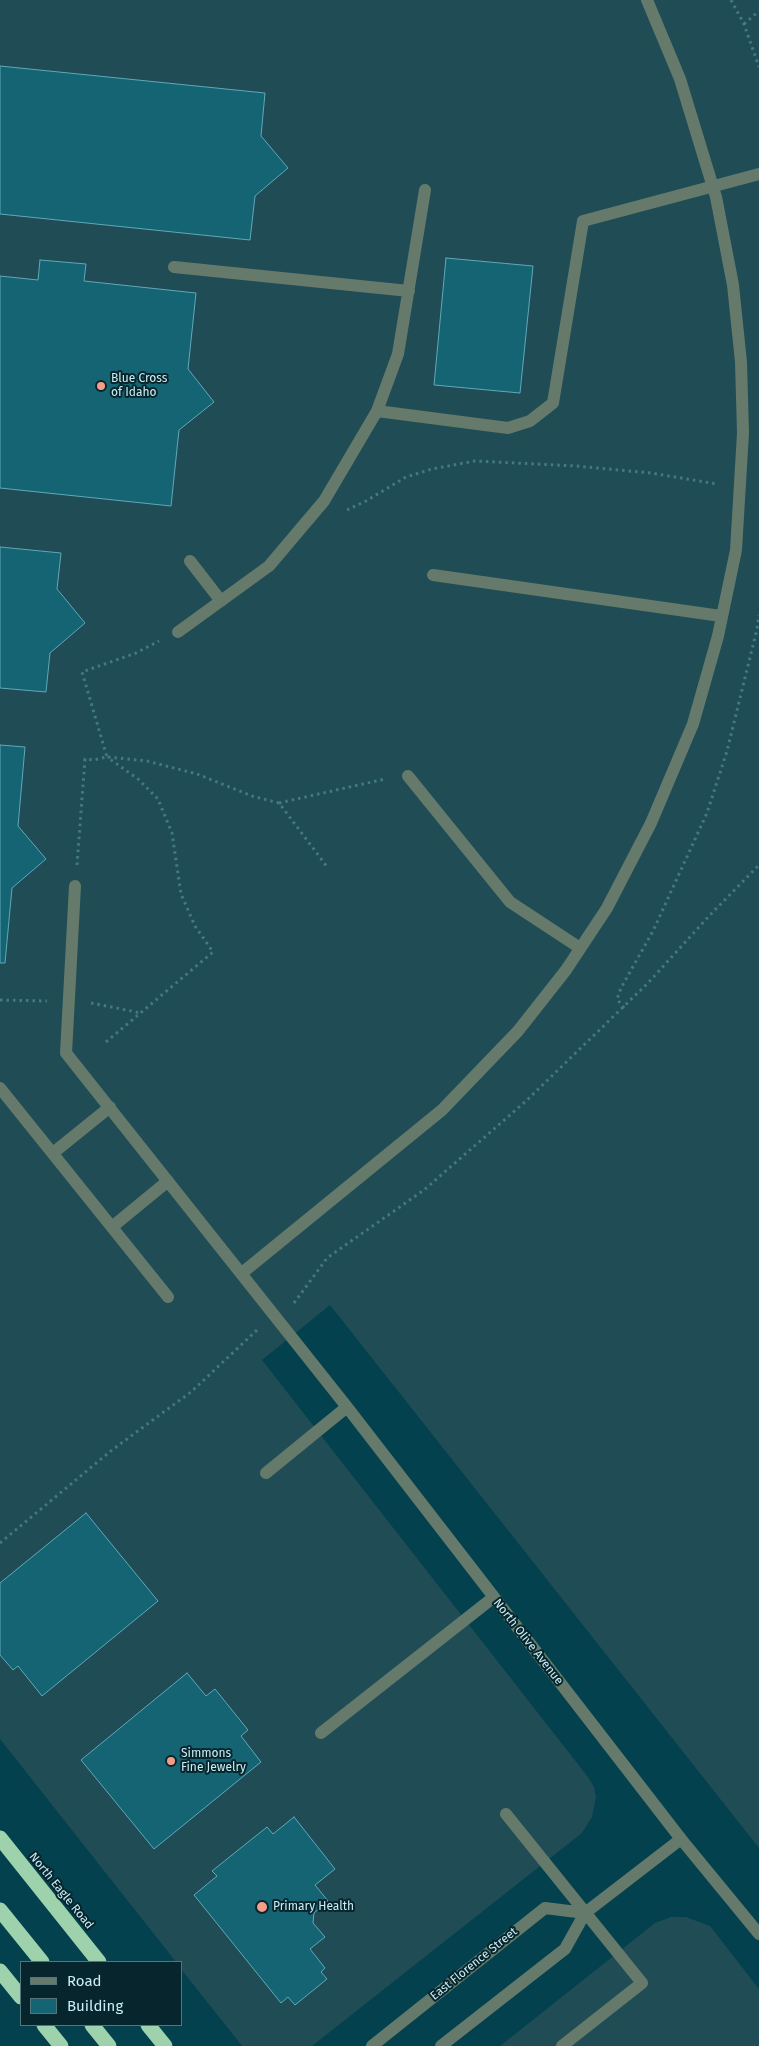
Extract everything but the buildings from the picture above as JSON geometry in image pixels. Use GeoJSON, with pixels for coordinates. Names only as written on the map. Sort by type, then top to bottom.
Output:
{"type":"FeatureCollection","features":[{"type":"Feature","properties":{"kind":"highway","name":"North Eagle Road"},"geometry":{"type":"LineString","coordinates":[[0,1838],[98,1961]]}},
{"type":"Feature","properties":{"kind":"highway"},"geometry":{"type":"LineString","coordinates":[[0,1910],[41,1961]]}},
{"type":"Feature","properties":{"kind":"highway"},"geometry":{"type":"LineString","coordinates":[[0,1971],[20,1996]]}},
{"type":"Feature","properties":{"kind":"highway"},"geometry":{"type":"LineString","coordinates":[[45,2026],[61,2046]]}},
{"type":"Feature","properties":{"kind":"highway"},"geometry":{"type":"LineString","coordinates":[[93,2026],[109,2046]]}},
{"type":"Feature","properties":{"kind":"highway"},"geometry":{"type":"LineString","coordinates":[[149,2026],[165,2046]]}},
{"type":"Feature","properties":{"kind":"street"},"geometry":{"type":"LineString","coordinates":[[242,1273],[442,1110],[518,1030],[566,970],[607,908],[659,805],[693,724],[718,636],[736,550],[743,433],[742,362],[733,285],[712,186],[680,79],[647,0]]}},
{"type":"Feature","properties":{"kind":"street"},"geometry":{"type":"LineString","coordinates":[[377,411],[508,428],[530,421],[553,402],[584,221],[759,174]]}},
{"type":"Feature","properties":{"kind":"street"},"geometry":{"type":"LineString","coordinates":[[178,632],[269,566],[324,501],[377,411],[398,354],[425,190]]}},
{"type":"Feature","properties":{"kind":"street"},"geometry":{"type":"LineString","coordinates":[[174,267],[409,291]]}},
{"type":"Feature","properties":{"kind":"street"},"geometry":{"type":"LineString","coordinates":[[190,561],[221,601]]}},
{"type":"Feature","properties":{"kind":"street"},"geometry":{"type":"LineString","coordinates":[[433,574],[721,616]]}},
{"type":"Feature","properties":{"kind":"street"},"geometry":{"type":"LineString","coordinates":[[408,776],[510,902],[580,948]]}},
{"type":"Feature","properties":{"kind":"street","name":"North Olive Avenue"},"geometry":{"type":"LineString","coordinates":[[75,886],[66,1053],[347,1407],[681,1839],[759,1934]]}},
{"type":"Feature","properties":{"kind":"street"},"geometry":{"type":"LineString","coordinates":[[0,1088],[168,1296]]}},
{"type":"Feature","properties":{"kind":"street"},"geometry":{"type":"LineString","coordinates":[[53,1154],[110,1107]]}},
{"type":"Feature","properties":{"kind":"street"},"geometry":{"type":"LineString","coordinates":[[112,1227],[168,1181]]}},
{"type":"Feature","properties":{"kind":"street"},"geometry":{"type":"LineString","coordinates":[[266,1473],[347,1407]]}},
{"type":"Feature","properties":{"kind":"street"},"geometry":{"type":"LineString","coordinates":[[321,1733],[494,1597]]}},
{"type":"Feature","properties":{"kind":"street"},"geometry":{"type":"LineString","coordinates":[[506,1814],[642,1983],[562,2046]]}},
{"type":"Feature","properties":{"kind":"street"},"geometry":{"type":"LineString","coordinates":[[441,2046],[565,1949],[585,1912],[681,1839]]}},
{"type":"Feature","properties":{"kind":"street","name":"East Florence Street"},"geometry":{"type":"LineString","coordinates":[[372,2046],[545,1908],[585,1912]]}},
{"type":"Feature","properties":{"kind":"path"},"geometry":{"type":"LineString","coordinates":[[731,0],[744,24],[759,67]]}},
{"type":"Feature","properties":{"kind":"path"},"geometry":{"type":"LineString","coordinates":[[744,24],[759,11]]}},
{"type":"Feature","properties":{"kind":"path"},"geometry":{"type":"LineString","coordinates":[[345,511],[406,477],[432,469],[475,461],[576,466],[650,473],[722,485]]}},
{"type":"Feature","properties":{"kind":"path"},"geometry":{"type":"LineString","coordinates":[[624,1008],[617,999],[621,988],[653,931],[707,813],[727,751],[759,615]]}},
{"type":"Feature","properties":{"kind":"path"},"geometry":{"type":"LineString","coordinates":[[106,1042],[212,952],[195,926],[181,894],[172,833],[158,799],[138,779],[108,757],[82,672],[136,653],[178,632]]}},
{"type":"Feature","properties":{"kind":"path"},"geometry":{"type":"LineString","coordinates":[[75,886],[85,759],[93,760],[108,757],[147,761],[197,774],[252,796],[279,803],[386,778],[408,776]]}},
{"type":"Feature","properties":{"kind":"path"},"geometry":{"type":"LineString","coordinates":[[279,803],[328,868]]}},
{"type":"Feature","properties":{"kind":"path"},"geometry":{"type":"LineString","coordinates":[[292,1304],[327,1258],[424,1190],[526,1101],[624,1008],[759,865]]}},
{"type":"Feature","properties":{"kind":"path"},"geometry":{"type":"LineString","coordinates":[[0,1000],[91,1003],[141,1013]]}},
{"type":"Feature","properties":{"kind":"path"},"geometry":{"type":"LineString","coordinates":[[0,1543],[112,1450],[191,1392],[260,1327]]}},
{"type":"Feature","properties":{"kind":"shaded area"},"geometry":{"type":"Polygon","coordinates":[[[0,0],[759,0],[759,1848],[330,1305],[262,1360],[588,1777],[594,1787],[596,1797],[592,1817],[582,1833],[312,2046],[242,2046],[182,1970],[182,1961],[175,1961],[0,1739],[0,0]]]}},
{"type":"Feature","properties":{"kind":"shaded area"},"geometry":{"type":"Polygon","coordinates":[[[671,1917],[686,1917],[710,1926],[759,1989],[759,2046],[500,2046],[655,1923],[671,1917]]]}},
{"type":"Feature","properties":{"kind":"place","name":"Blue Cross of Idaho"},"geometry":{"type":"Point","coordinates":[101,386]}},
{"type":"Feature","properties":{"kind":"place","name":"Simmons Fine Jewelry"},"geometry":{"type":"Point","coordinates":[171,1761]}},
{"type":"Feature","properties":{"kind":"place","name":"Primary Health"},"geometry":{"type":"Point","coordinates":[262,1907]}}]}
